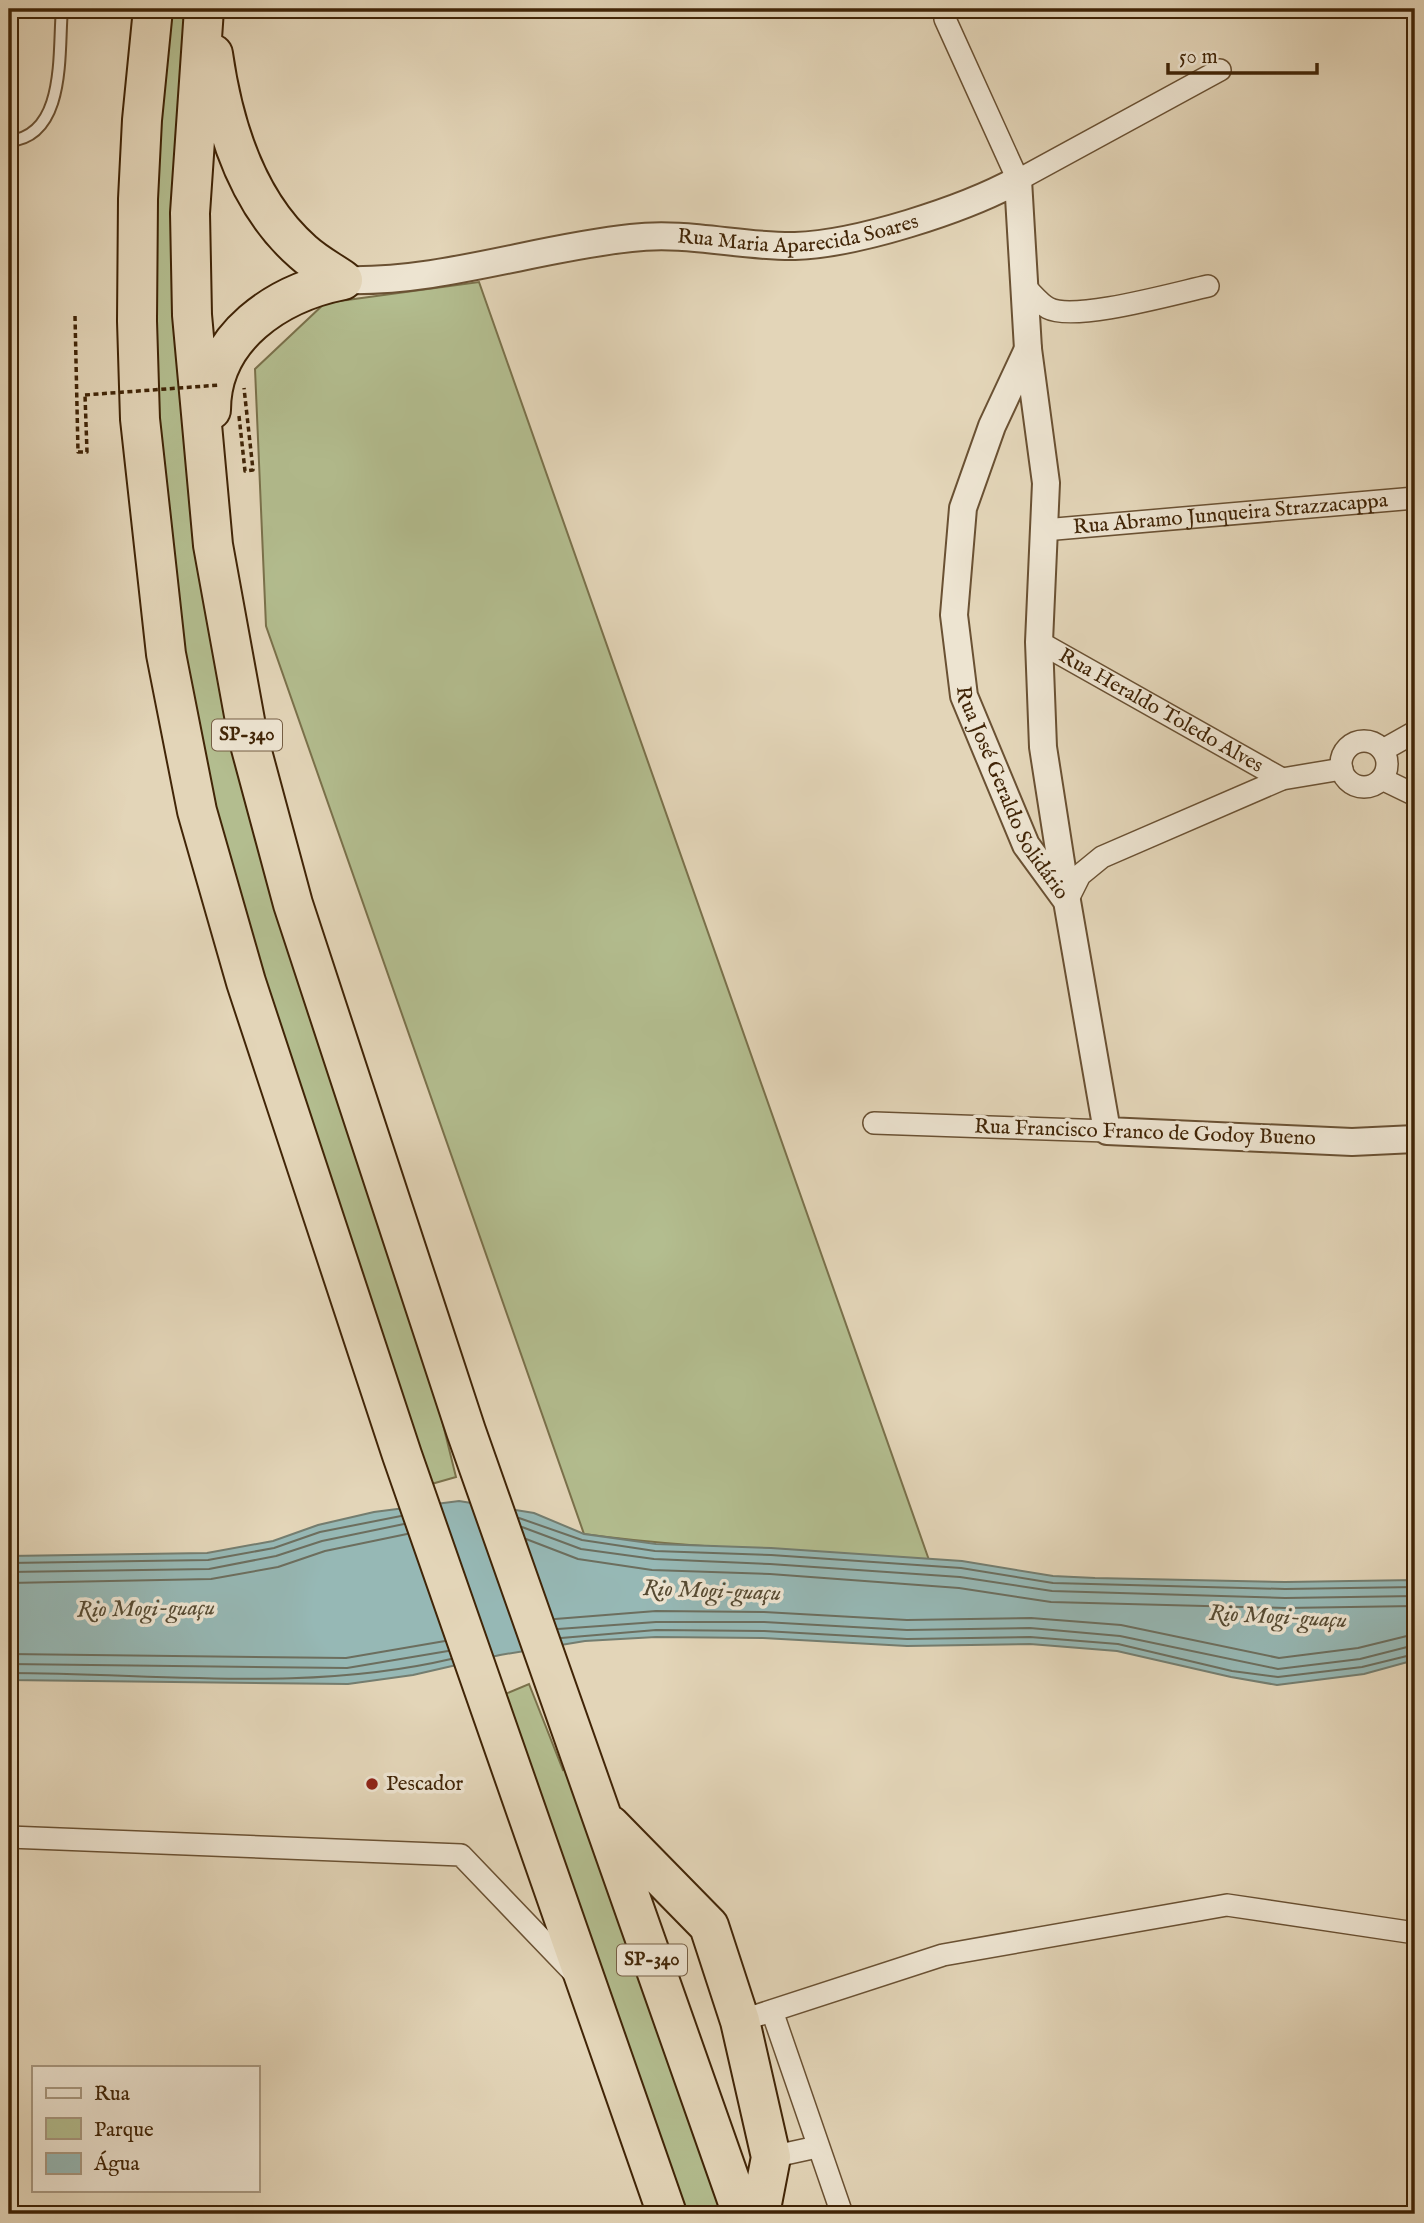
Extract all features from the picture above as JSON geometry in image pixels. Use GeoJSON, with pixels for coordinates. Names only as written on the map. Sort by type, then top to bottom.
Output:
{"type":"FeatureCollection","features":[{"type":"Feature","properties":{"kind":"highway","name":"SP-340"},"geometry":{"type":"LineString","coordinates":[[153,9],[142,120],[137,333],[146,488],[166,653],[197,811],[219,896],[402,1455],[667,2214]]}},
{"type":"Feature","properties":{"kind":"highway","name":"SP-340"},"geometry":{"type":"LineString","coordinates":[[205,9],[192,171],[191,289],[213,545],[248,737],[293,904],[466,1431],[741,2214]]}},
{"type":"Feature","properties":{"kind":"highway"},"geometry":{"type":"LineString","coordinates":[[205,9],[217,85],[229,130],[246,172],[273,218],[303,252],[343,279]]}},
{"type":"Feature","properties":{"kind":"highway"},"geometry":{"type":"LineString","coordinates":[[213,545],[211,391],[219,368],[239,337],[284,298],[310,286],[343,279]]}},
{"type":"Feature","properties":{"kind":"highway"},"geometry":{"type":"LineString","coordinates":[[602,1816],[709,1926],[756,2016],[771,2157],[760,2214]]}},
{"type":"Feature","properties":{"kind":"street","name":"Rua José Geraldo Solidário"},"geometry":{"type":"LineString","coordinates":[[945,19],[1018,180],[1028,349],[1046,483],[1039,642],[1043,747],[1067,901]]}},
{"type":"Feature","properties":{"kind":"street","name":"Rua Maria Aparecida Soares"},"geometry":{"type":"LineString","coordinates":[[343,279],[405,278],[660,235],[753,245],[797,246],[849,238],[987,197],[1220,70]]}},
{"type":"Feature","properties":{"kind":"street"},"geometry":{"type":"LineString","coordinates":[[1024,286],[1048,308],[1065,313],[1208,286]]}},
{"type":"Feature","properties":{"kind":"street","name":"Rua José Geraldo Solidário"},"geometry":{"type":"LineString","coordinates":[[1028,349],[992,426],[963,508],[954,615],[964,696],[1026,845],[1067,901]]}},
{"type":"Feature","properties":{"kind":"street","name":"Rua Abramo Junqueira Strazzacappa"},"geometry":{"type":"LineString","coordinates":[[1044,530],[1415,498]]}},
{"type":"Feature","properties":{"kind":"street","name":"Rua Heraldo Toledo Alves"},"geometry":{"type":"LineString","coordinates":[[1039,642],[1282,779]]}},
{"type":"Feature","properties":{"kind":"street"},"geometry":{"type":"LineString","coordinates":[[1383,750],[1415,732]]}},
{"type":"Feature","properties":{"kind":"street"},"geometry":{"type":"LineString","coordinates":[[1355,744],[1375,744],[1383,750],[1387,770],[1382,779],[1364,788],[1346,779],[1342,769],[1347,750],[1355,744]]}},
{"type":"Feature","properties":{"kind":"street"},"geometry":{"type":"LineString","coordinates":[[1107,1131],[1067,901],[1080,875],[1102,857],[1282,779],[1342,769]]}},
{"type":"Feature","properties":{"kind":"street"},"geometry":{"type":"LineString","coordinates":[[1382,779],[1415,795]]}},
{"type":"Feature","properties":{"kind":"street","name":"Rua Francisco Franco de Godoy Bueno"},"geometry":{"type":"LineString","coordinates":[[874,1123],[1352,1142],[1415,1139]]}},
{"type":"Feature","properties":{"kind":"street"},"geometry":{"type":"LineString","coordinates":[[9,1837],[461,1855],[590,1990]]}},
{"type":"Feature","properties":{"kind":"street"},"geometry":{"type":"LineString","coordinates":[[842,2214],[817,2147],[756,2016],[943,1955],[1227,1905],[1415,1933]]}},
{"type":"Feature","properties":{"kind":"street"},"geometry":{"type":"LineString","coordinates":[[771,2157],[817,2147]]}},
{"type":"Feature","properties":{"kind":"lane"},"geometry":{"type":"LineString","coordinates":[[9,141],[16,141],[40,126],[54,106],[62,9]]}},
{"type":"Feature","properties":{"kind":"path"},"geometry":{"type":"LineString","coordinates":[[75,316],[78,452],[87,452],[85,395],[227,384]]}},
{"type":"Feature","properties":{"kind":"path"},"geometry":{"type":"LineString","coordinates":[[238,409],[245,471],[253,470],[239,337]]}},
{"type":"Feature","properties":{"kind":"green space"},"geometry":{"type":"Polygon","coordinates":[[[164,9],[194,9],[196,523],[429,1368],[456,1477],[428,1485],[245,945],[195,751],[152,429],[159,55],[164,9]]]}},
{"type":"Feature","properties":{"kind":"green space"},"geometry":{"type":"Polygon","coordinates":[[[479,282],[929,1560],[713,1547],[584,1534],[266,626],[255,369],[325,303],[479,282]]]}},
{"type":"Feature","properties":{"kind":"green space"},"geometry":{"type":"Polygon","coordinates":[[[529,1684],[563,1770],[572,1767],[729,2214],[680,2214],[498,1697],[529,1684]]]}},
{"type":"Feature","properties":{"kind":"water","name":"Rio Mogi-guaçu"},"geometry":{"type":"Polygon","coordinates":[[[459,1501],[534,1513],[584,1534],[656,1544],[771,1548],[962,1561],[1053,1576],[1095,1578],[1285,1582],[1415,1580],[1415,1660],[1364,1674],[1277,1685],[1117,1651],[1030,1644],[907,1646],[763,1638],[656,1637],[585,1641],[500,1655],[413,1675],[348,1684],[9,1680],[9,1556],[207,1553],[273,1541],[318,1525],[374,1512],[459,1501]]]}},
{"type":"Feature","properties":{"kind":"place","name":"Pescador"},"geometry":{"type":"Point","coordinates":[372,1784]}}]}
